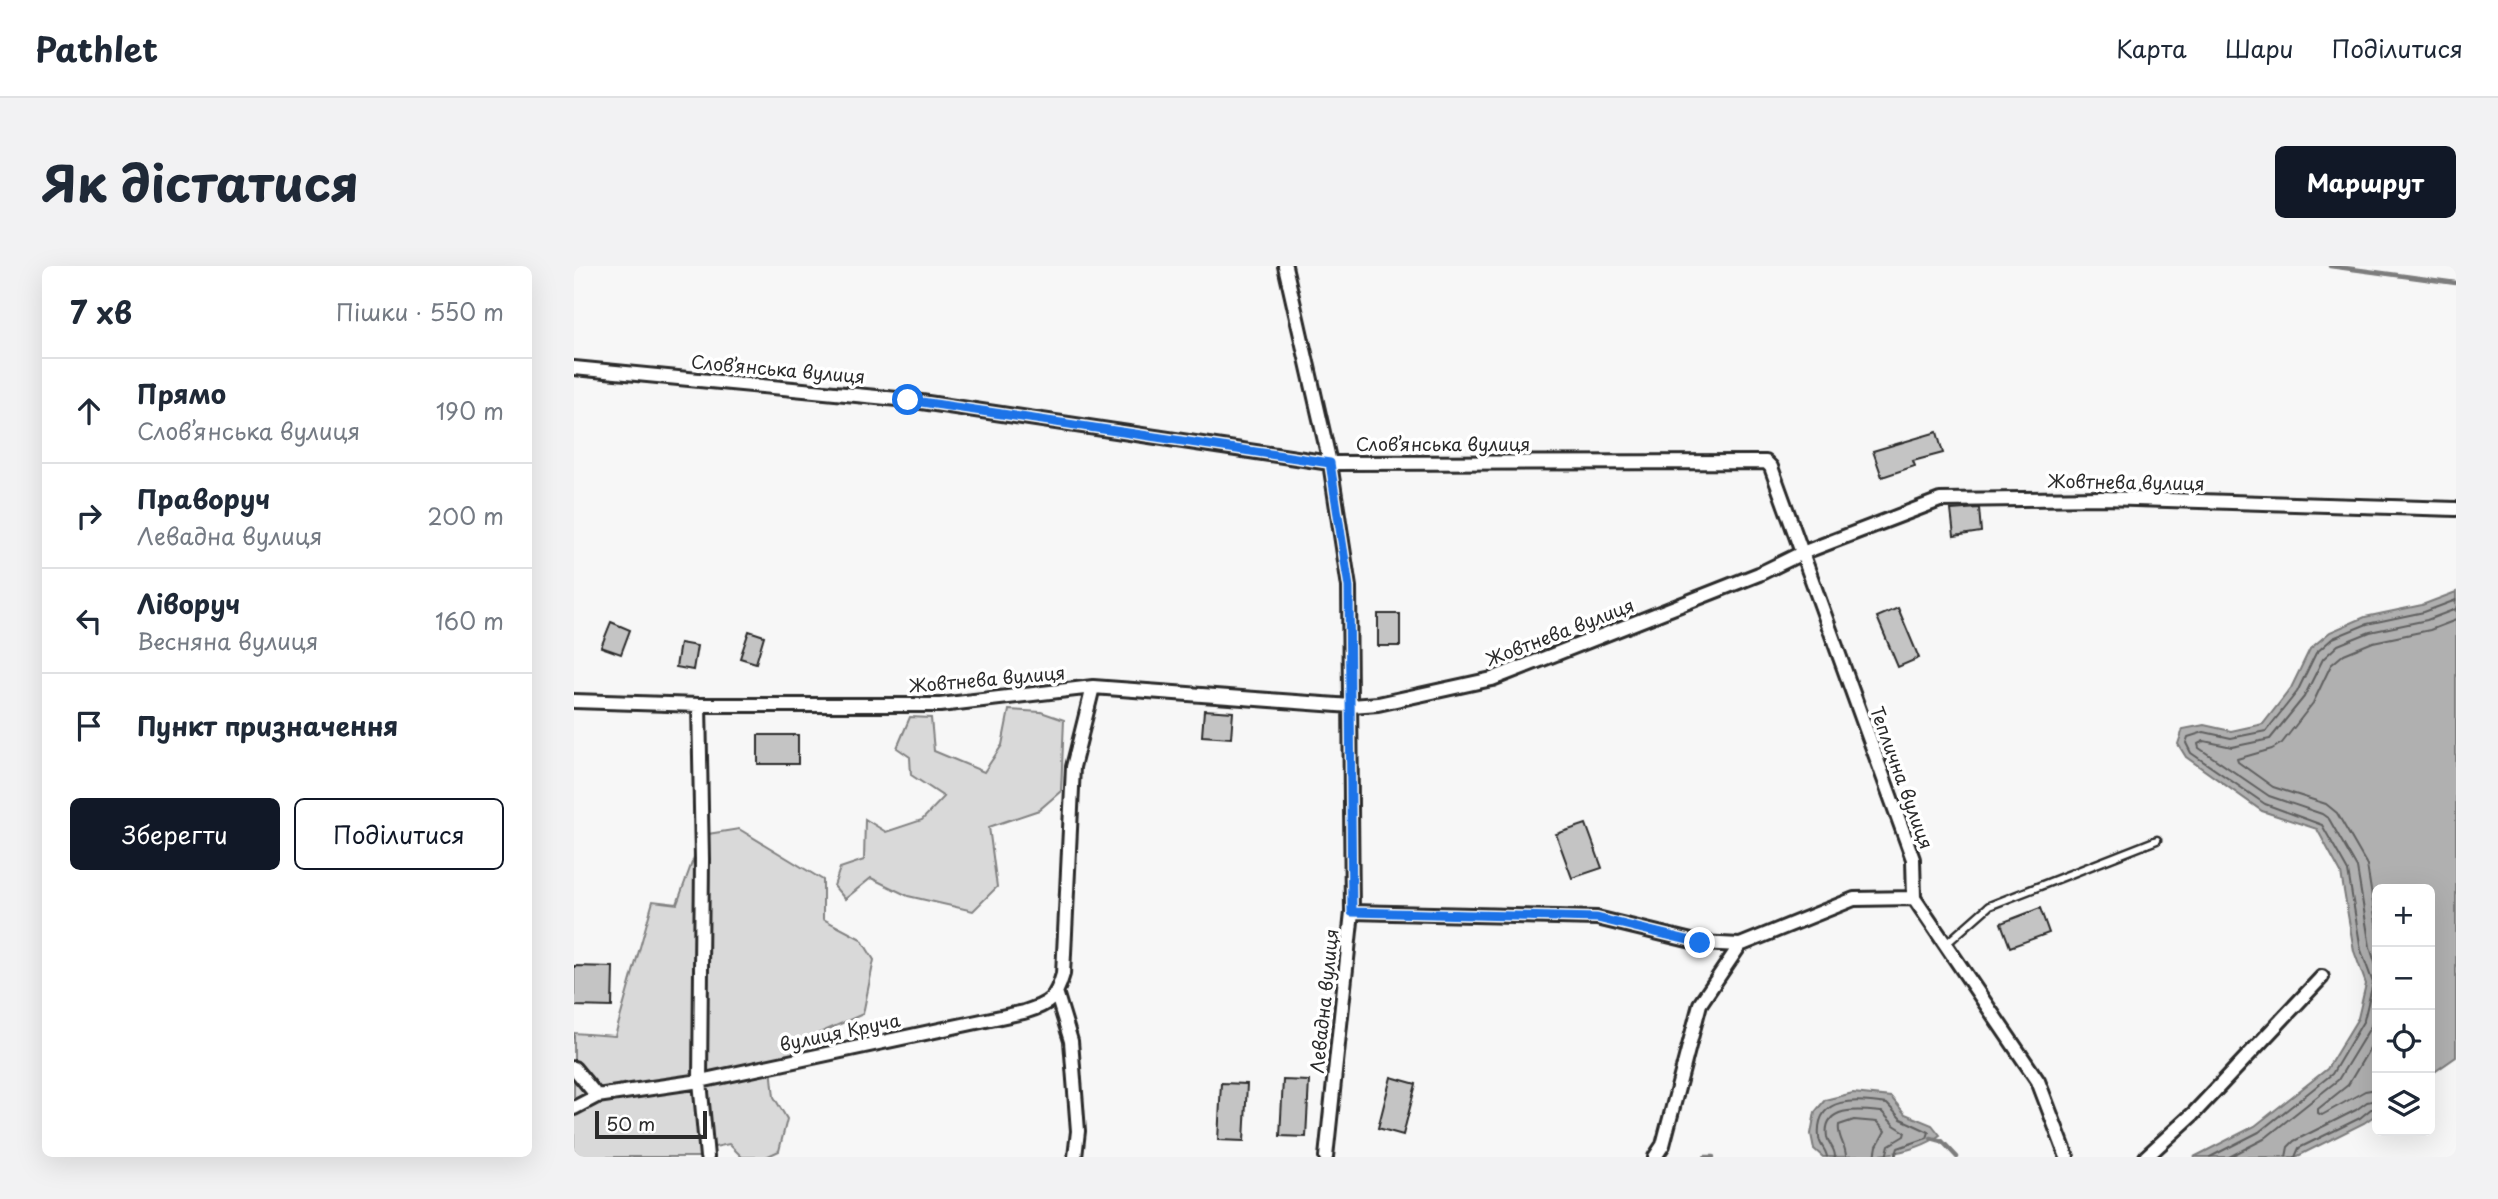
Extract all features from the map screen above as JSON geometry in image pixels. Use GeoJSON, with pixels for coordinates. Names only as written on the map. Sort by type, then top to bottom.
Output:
{"type":"FeatureCollection","features":[{"type":"Feature","properties":{"kind":"street","name":"Левадна вулиця"},"geometry":{"type":"LineString","coordinates":[[1285,266],[1330,463],[1349,587],[1352,912],[1326,1157]]}},
{"type":"Feature","properties":{"kind":"street","name":"Словʼянська вулиця"},"geometry":{"type":"LineString","coordinates":[[574,368],[908,400],[1330,463],[1758,461],[1766,462],[1770,467]]}},
{"type":"Feature","properties":{"kind":"street","name":"Теплична вулиця"},"geometry":{"type":"LineString","coordinates":[[1770,467],[1913,859],[1914,898]]}},
{"type":"Feature","properties":{"kind":"street","name":"Жовтнева вулиця"},"geometry":{"type":"LineString","coordinates":[[574,701],[699,705],[940,705],[1093,687],[1352,706],[1378,704],[1492,680],[1759,574],[1802,553],[1940,500],[2103,498],[2456,509]]}},
{"type":"Feature","properties":{"kind":"street"},"geometry":{"type":"LineString","coordinates":[[1075,1157],[1078,1131],[1071,1041],[1057,995],[1063,974],[1073,767],[1093,687]]}},
{"type":"Feature","properties":{"kind":"street"},"geometry":{"type":"LineString","coordinates":[[699,705],[702,859],[701,1081],[707,1157]]}},
{"type":"Feature","properties":{"kind":"street"},"geometry":{"type":"LineString","coordinates":[[1352,912],[1597,918],[1700,943],[1740,945],[1854,899],[1914,898],[2038,1081],[2067,1157]]}},
{"type":"Feature","properties":{"kind":"street"},"geometry":{"type":"LineString","coordinates":[[1656,1157],[1663,1145],[1700,1004],[1740,945]]}},
{"type":"Feature","properties":{"kind":"street"},"geometry":{"type":"LineString","coordinates":[[2146,1157],[2193,1114],[2322,977]]}},
{"type":"Feature","properties":{"kind":"street","name":"вулиця Круча"},"geometry":{"type":"LineString","coordinates":[[574,1108],[597,1096],[701,1081],[1024,1013],[1041,1007],[1057,995]]}},
{"type":"Feature","properties":{"kind":"street"},"geometry":{"type":"LineString","coordinates":[[574,1068],[597,1096]]}},
{"type":"Feature","properties":{"kind":"lane"},"geometry":{"type":"LineString","coordinates":[[1946,944],[1989,906],[2158,840]]}},
{"type":"Feature","properties":{"kind":"shaded area"},"geometry":{"type":"Polygon","coordinates":[[[1009,710],[1041,712],[1064,720],[1061,791],[1039,810],[989,827],[997,887],[973,911],[908,896],[871,878],[845,899],[834,886],[840,868],[864,860],[865,819],[886,832],[922,820],[944,797],[911,775],[910,757],[897,748],[910,717],[931,718],[934,751],[984,772],[1002,745],[1009,710]]]}},
{"type":"Feature","properties":{"kind":"shaded area"},"geometry":{"type":"Polygon","coordinates":[[[739,829],[823,880],[823,919],[861,939],[874,960],[863,1014],[806,1039],[801,1056],[771,1067],[774,1097],[787,1119],[779,1151],[766,1157],[742,1157],[729,1144],[700,1150],[701,1157],[574,1157],[574,1033],[615,1036],[653,901],[677,904],[702,835],[739,829]]]}},
{"type":"Feature","properties":{"kind":"water"},"geometry":{"type":"Polygon","coordinates":[[[2456,592],[2456,1057],[2435,1072],[2435,884],[2372,884],[2372,1117],[2296,1157],[2194,1157],[2255,1126],[2327,1069],[2358,1018],[2366,984],[2354,951],[2341,873],[2317,829],[2262,811],[2186,757],[2178,744],[2183,729],[2204,725],[2231,731],[2263,724],[2291,688],[2310,649],[2330,632],[2365,617],[2422,605],[2456,592]]]}},
{"type":"Feature","properties":{"kind":"water"},"geometry":{"type":"Polygon","coordinates":[[[1853,1093],[1891,1097],[1905,1114],[1932,1125],[1940,1135],[1915,1148],[1900,1152],[1823,1157],[1814,1149],[1811,1134],[1815,1112],[1825,1100],[1853,1093]]]}},
{"type":"Feature","properties":{"kind":"building"},"geometry":{"type":"Polygon","coordinates":[[[1937,432],[1943,453],[1913,461],[1915,466],[1882,477],[1873,451],[1937,432]]]}},
{"type":"Feature","properties":{"kind":"building"},"geometry":{"type":"Polygon","coordinates":[[[1979,508],[1981,532],[1954,536],[1951,510],[1979,508]]]}},
{"type":"Feature","properties":{"kind":"building"},"geometry":{"type":"Polygon","coordinates":[[[1898,608],[1919,658],[1898,667],[1877,617],[1898,608]]]}},
{"type":"Feature","properties":{"kind":"building"},"geometry":{"type":"Polygon","coordinates":[[[1378,614],[1400,614],[1400,646],[1378,646],[1378,614]]]}},
{"type":"Feature","properties":{"kind":"building"},"geometry":{"type":"Polygon","coordinates":[[[611,622],[630,630],[621,654],[601,647],[611,622]]]}},
{"type":"Feature","properties":{"kind":"building"},"geometry":{"type":"Polygon","coordinates":[[[749,631],[764,636],[756,663],[740,658],[749,631]]]}},
{"type":"Feature","properties":{"kind":"building"},"geometry":{"type":"Polygon","coordinates":[[[680,643],[697,646],[693,670],[676,667],[680,643]]]}},
{"type":"Feature","properties":{"kind":"building"},"geometry":{"type":"Polygon","coordinates":[[[1204,710],[1233,712],[1231,738],[1202,736],[1204,710]]]}},
{"type":"Feature","properties":{"kind":"building"},"geometry":{"type":"Polygon","coordinates":[[[758,735],[798,735],[798,764],[758,764],[758,735]]]}},
{"type":"Feature","properties":{"kind":"building"},"geometry":{"type":"Polygon","coordinates":[[[1586,824],[1602,868],[1572,878],[1556,834],[1586,824]]]}},
{"type":"Feature","properties":{"kind":"building"},"geometry":{"type":"Polygon","coordinates":[[[2040,908],[2049,933],[2010,947],[2001,923],[2040,908]]]}},
{"type":"Feature","properties":{"kind":"building"},"geometry":{"type":"Polygon","coordinates":[[[574,966],[613,967],[612,1007],[574,1006],[574,966]]]}},
{"type":"Feature","properties":{"kind":"building"},"geometry":{"type":"Polygon","coordinates":[[[1391,1077],[1416,1084],[1403,1135],[1378,1128],[1391,1077]]]}},
{"type":"Feature","properties":{"kind":"building"},"geometry":{"type":"Polygon","coordinates":[[[1283,1080],[1309,1081],[1306,1137],[1280,1136],[1283,1080]]]}},
{"type":"Feature","properties":{"kind":"building"},"geometry":{"type":"Polygon","coordinates":[[[1221,1083],[1247,1084],[1244,1141],[1218,1140],[1221,1083]]]}},
{"type":"Feature","properties":{"kind":"waterway"},"geometry":{"type":"LineString","coordinates":[[2330,266],[2456,283]]}},
{"type":"Feature","properties":{"kind":"waterway"},"geometry":{"type":"LineString","coordinates":[[1931,1138],[1942,1141],[1957,1157]]}},
{"type":"Feature","properties":{"kind":"waterway"},"geometry":{"type":"LineString","coordinates":[[1705,1157],[1713,1157]]}},
{"type":"Feature","properties":{"kind":"route"},"geometry":{"type":"LineString","coordinates":[[908,400],[1330,463],[1349,587],[1352,912],[1597,918],[1700,943]]}}]}
